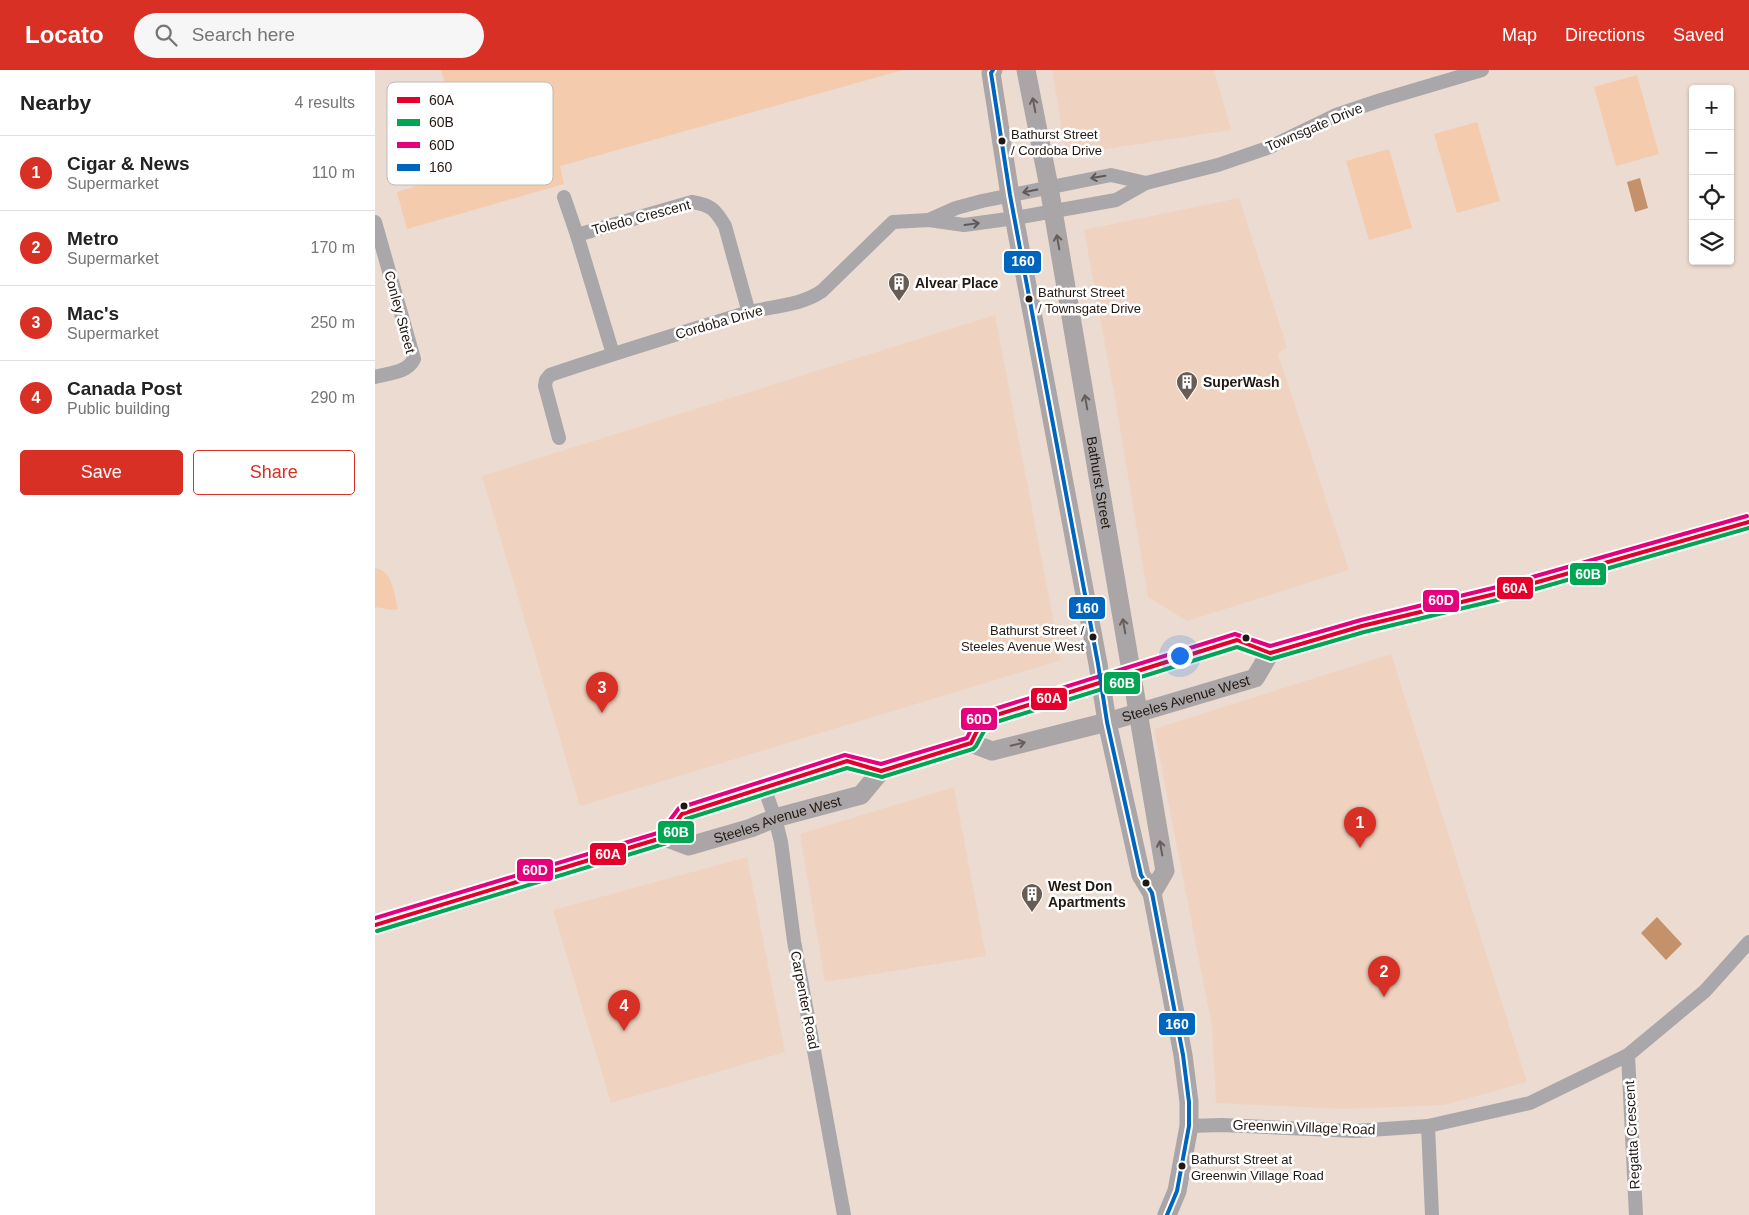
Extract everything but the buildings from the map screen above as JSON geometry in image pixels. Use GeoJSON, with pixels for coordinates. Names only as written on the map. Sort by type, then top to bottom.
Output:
{"type":"FeatureCollection","features":[{"type":"Feature","properties":{"kind":"main road"},"geometry":{"type":"LineString","coordinates":[[993,70],[991,73],[1010,194],[1107,722],[1141,876],[1152,893],[1183,1055],[1189,1102],[1189,1126],[1177,1191],[1167,1215]]}},
{"type":"Feature","properties":{"kind":"main road","name":"Bathurst Street"},"geometry":{"type":"LineString","coordinates":[[1026,70],[1053,210],[1165,871],[1152,893]]}},
{"type":"Feature","properties":{"kind":"main road"},"geometry":{"type":"LineString","coordinates":[[375,925],[665,837],[682,814],[847,761],[881,771],[971,743],[979,727],[990,717],[1237,640],[1270,653],[1362,626],[1499,592],[1749,522]]}},
{"type":"Feature","properties":{"kind":"main road","name":"Steeles Avenue West"},"geometry":{"type":"LineString","coordinates":[[971,743],[992,751],[1138,714],[1255,678],[1270,653]]}},
{"type":"Feature","properties":{"kind":"main road","name":"Steeles Avenue West"},"geometry":{"type":"LineString","coordinates":[[665,837],[689,846],[751,828],[775,818],[861,795],[881,771]]}},
{"type":"Feature","properties":{"kind":"street","name":"Townsgate Drive"},"geometry":{"type":"LineString","coordinates":[[1015,218],[1116,200],[1146,183],[1246,156],[1336,115],[1482,70]]}},
{"type":"Feature","properties":{"kind":"street","name":"Townsgate Drive"},"geometry":{"type":"LineString","coordinates":[[1010,194],[1111,175],[1146,183]]}},
{"type":"Feature","properties":{"kind":"street","name":"Cordoba Drive"},"geometry":{"type":"LineString","coordinates":[[929,220],[956,208],[1010,194]]}},
{"type":"Feature","properties":{"kind":"street","name":"Toledo Crescent"},"geometry":{"type":"LineString","coordinates":[[563,197],[577,235],[613,354]]}},
{"type":"Feature","properties":{"kind":"street","name":"Toledo Crescent"},"geometry":{"type":"LineString","coordinates":[[577,235],[692,202],[707,204],[718,214],[725,226],[749,313]]}},
{"type":"Feature","properties":{"kind":"street","name":"Cordoba Drive"},"geometry":{"type":"LineString","coordinates":[[559,438],[545,386],[546,380],[550,375],[749,313],[813,298],[893,222],[929,220],[964,225],[1015,218]]}},
{"type":"Feature","properties":{"kind":"street","name":"Conley Street"},"geometry":{"type":"LineString","coordinates":[[375,222],[414,358],[412,363],[404,370],[375,377]]}},
{"type":"Feature","properties":{"kind":"street","name":"Carpenter Road"},"geometry":{"type":"LineString","coordinates":[[764,787],[781,842],[794,941],[844,1215]]}},
{"type":"Feature","properties":{"kind":"street","name":"Greenwin Village Road"},"geometry":{"type":"LineString","coordinates":[[1189,1126],[1231,1125],[1355,1131],[1428,1126],[1530,1104],[1628,1054],[1705,991],[1749,942]]}},
{"type":"Feature","properties":{"kind":"street","name":"Regatta Crescent"},"geometry":{"type":"LineString","coordinates":[[1628,1054],[1636,1215]]}},
{"type":"Feature","properties":{"kind":"street"},"geometry":{"type":"LineString","coordinates":[[1428,1126],[1432,1215]]}},
{"type":"Feature","properties":{"kind":"shaded area"},"geometry":{"type":"Polygon","coordinates":[[[441,70],[903,70],[560,166],[564,184],[407,229],[397,192],[419,185],[553,185],[553,82],[445,82],[441,70]]]}},
{"type":"Feature","properties":{"kind":"shaded area"},"geometry":{"type":"Polygon","coordinates":[[[1052,70],[1214,70],[1231,130],[1066,155],[1052,70]]]}},
{"type":"Feature","properties":{"kind":"shaded area"},"geometry":{"type":"Polygon","coordinates":[[[1637,75],[1659,154],[1616,166],[1594,87],[1637,75]]]}},
{"type":"Feature","properties":{"kind":"shaded area"},"geometry":{"type":"Polygon","coordinates":[[[1477,122],[1500,201],[1457,213],[1434,134],[1477,122]]]}},
{"type":"Feature","properties":{"kind":"shaded area"},"geometry":{"type":"Polygon","coordinates":[[[1389,149],[1412,228],[1369,240],[1346,161],[1389,149]]]}},
{"type":"Feature","properties":{"kind":"shaded area"},"geometry":{"type":"Polygon","coordinates":[[[1640,178],[1648,208],[1635,212],[1627,182],[1640,178]]]}},
{"type":"Feature","properties":{"kind":"shaded area"},"geometry":{"type":"Polygon","coordinates":[[[1239,198],[1287,347],[1278,354],[1349,570],[1187,621],[1148,597],[1115,399],[1084,230],[1239,198]]]}},
{"type":"Feature","properties":{"kind":"shaded area"},"geometry":{"type":"Polygon","coordinates":[[[995,315],[1061,660],[580,806],[482,476],[995,315]]]}},
{"type":"Feature","properties":{"kind":"shaded area"},"geometry":{"type":"Polygon","coordinates":[[[375,568],[386,573],[389,578],[398,609],[392,610],[375,607],[375,568]]]}},
{"type":"Feature","properties":{"kind":"shaded area"},"geometry":{"type":"Polygon","coordinates":[[[1391,654],[1527,1082],[1444,1105],[1343,1109],[1216,1103],[1212,1027],[1154,729],[1391,654]]]}},
{"type":"Feature","properties":{"kind":"shaded area"},"geometry":{"type":"Polygon","coordinates":[[[954,787],[986,956],[825,982],[800,834],[954,787]]]}},
{"type":"Feature","properties":{"kind":"shaded area"},"geometry":{"type":"Polygon","coordinates":[[[747,857],[785,1052],[611,1103],[553,910],[747,857]]]}},
{"type":"Feature","properties":{"kind":"shaded area"},"geometry":{"type":"Polygon","coordinates":[[[1657,917],[1682,944],[1666,960],[1641,933],[1657,917]]]}},
{"type":"Feature","properties":{"kind":"transit line","name":"160"},"geometry":{"type":"LineString","coordinates":[[993,70],[991,73],[1010,195],[1098,664],[1107,722],[1141,875],[1152,893],[1183,1055],[1189,1102],[1189,1126],[1177,1191],[1167,1215]]}},
{"type":"Feature","properties":{"kind":"transit line","name":"60D"},"geometry":{"type":"LineString","coordinates":[[375,918],[661,832],[679,808],[845,755],[881,764],[967,738],[974,723],[988,711],[1235,634],[1270,646],[1361,620],[1497,587],[1747,516]]}},
{"type":"Feature","properties":{"kind":"transit line","name":"60A"},"geometry":{"type":"LineString","coordinates":[[375,925],[665,837],[682,814],[847,761],[881,771],[971,743],[979,727],[990,717],[1237,640],[1270,653],[1362,626],[1499,593],[1749,522]]}},
{"type":"Feature","properties":{"kind":"transit line","name":"60B"},"geometry":{"type":"LineString","coordinates":[[377,931],[667,843],[686,819],[847,768],[882,777],[973,749],[984,731],[993,723],[1237,647],[1271,659],[1364,632],[1501,599],[1749,528]]}},
{"type":"Feature","properties":{"kind":"place","name":"Bathurst Street / Cordoba Drive"},"geometry":{"type":"Point","coordinates":[1002,141]}},
{"type":"Feature","properties":{"kind":"place","name":"Bathurst Street / Townsgate Drive"},"geometry":{"type":"Point","coordinates":[1029,299]}},
{"type":"Feature","properties":{"kind":"place","name":"Alvear Place"},"geometry":{"type":"Point","coordinates":[899,302]}},
{"type":"Feature","properties":{"kind":"place","name":"SuperWash"},"geometry":{"type":"Point","coordinates":[1187,401]}},
{"type":"Feature","properties":{"kind":"place","name":"Bathurst Street / Steeles Avenue West"},"geometry":{"type":"Point","coordinates":[1093,637]}},
{"type":"Feature","properties":{"kind":"place","name":"Mac's"},"geometry":{"type":"Point","coordinates":[602,713]}},
{"type":"Feature","properties":{"kind":"place","name":"Cigar & News"},"geometry":{"type":"Point","coordinates":[1360,848]}},
{"type":"Feature","properties":{"kind":"place","name":"West Don Apartments"},"geometry":{"type":"Point","coordinates":[1032,913]}},
{"type":"Feature","properties":{"kind":"place","name":"Metro"},"geometry":{"type":"Point","coordinates":[1384,997]}},
{"type":"Feature","properties":{"kind":"place","name":"Canada Post"},"geometry":{"type":"Point","coordinates":[624,1031]}},
{"type":"Feature","properties":{"kind":"place","name":"Bathurst Street at Greenwin Village Road"},"geometry":{"type":"Point","coordinates":[1182,1166]}}]}
